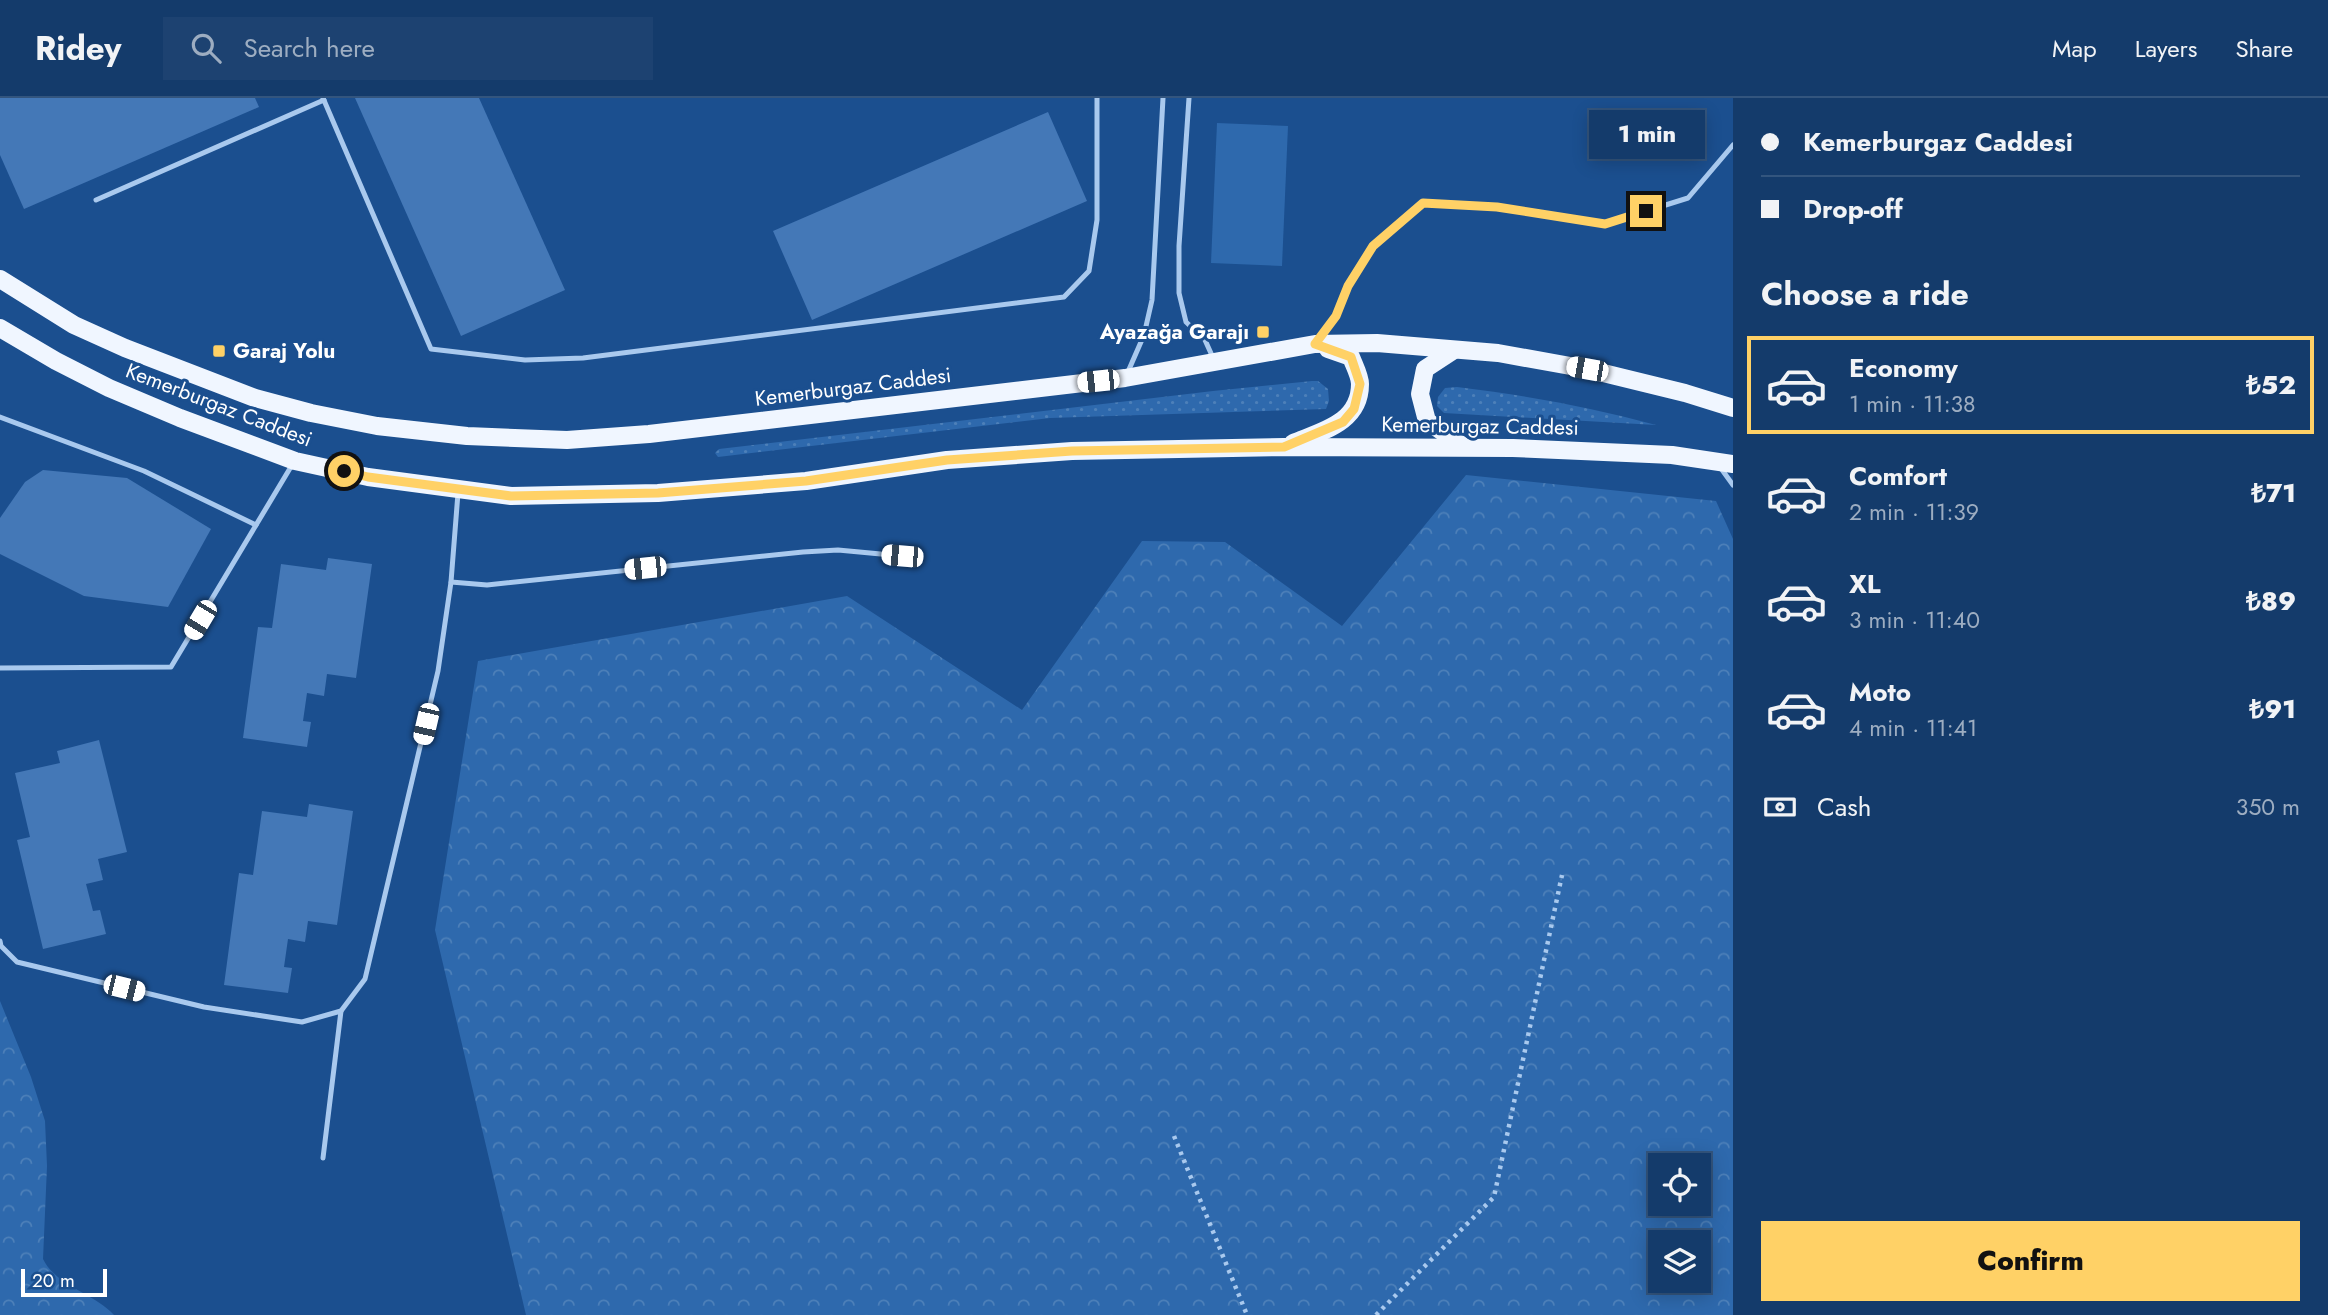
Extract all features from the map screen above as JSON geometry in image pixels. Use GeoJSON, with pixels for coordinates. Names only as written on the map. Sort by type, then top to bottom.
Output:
{"type":"FeatureCollection","features":[{"type":"Feature","properties":{"kind":"main road","name":"Kemerburgaz Caddesi"},"geometry":{"type":"LineString","coordinates":[[0,279],[87,331],[183,372],[255,398],[377,426],[467,436],[567,440],[649,434],[1125,378],[1315,344],[1377,343],[1498,353],[1587,369],[1685,393],[1733,408]]}},
{"type":"Feature","properties":{"kind":"main road","name":"Kemerburgaz Caddesi"},"geometry":{"type":"LineString","coordinates":[[0,328],[55,361],[109,388],[295,461],[368,477],[511,496],[658,493],[806,481],[947,460],[1072,451],[1464,447],[1672,455],[1724,463]]}},
{"type":"Feature","properties":{"kind":"main road"},"geometry":{"type":"LineString","coordinates":[[1284,447],[1343,422],[1354,409],[1360,384],[1351,357],[1315,344]]}},
{"type":"Feature","properties":{"kind":"main road"},"geometry":{"type":"LineString","coordinates":[[1454,350],[1426,369],[1420,394],[1427,421],[1464,447]]}},
{"type":"Feature","properties":{"kind":"lane"},"geometry":{"type":"LineString","coordinates":[[96,200],[324,99],[431,349],[525,360],[583,358],[1064,297],[1089,271],[1097,220],[1097,98]]}},
{"type":"Feature","properties":{"kind":"lane"},"geometry":{"type":"LineString","coordinates":[[1125,378],[1143,335],[1152,300],[1163,98]]}},
{"type":"Feature","properties":{"kind":"lane"},"geometry":{"type":"LineString","coordinates":[[1189,98],[1179,246],[1179,293],[1186,322],[1205,340],[1215,363]]}},
{"type":"Feature","properties":{"kind":"lane"},"geometry":{"type":"LineString","coordinates":[[1315,344],[1336,316],[1348,286],[1373,246],[1423,203],[1497,207],[1605,224],[1688,198],[1733,145]]}},
{"type":"Feature","properties":{"kind":"lane"},"geometry":{"type":"LineString","coordinates":[[0,417],[144,471],[256,525]]}},
{"type":"Feature","properties":{"kind":"lane"},"geometry":{"type":"LineString","coordinates":[[0,668],[171,667],[295,461]]}},
{"type":"Feature","properties":{"kind":"lane"},"geometry":{"type":"LineString","coordinates":[[1724,463],[1733,485]]}},
{"type":"Feature","properties":{"kind":"lane"},"geometry":{"type":"LineString","coordinates":[[323,1158],[341,1011],[365,979],[438,671],[451,582],[458,489]]}},
{"type":"Feature","properties":{"kind":"lane"},"geometry":{"type":"LineString","coordinates":[[451,582],[486,585],[803,552],[838,550],[902,556]]}},
{"type":"Feature","properties":{"kind":"lane"},"geometry":{"type":"LineString","coordinates":[[0,941],[1,946],[17,962],[204,1007],[302,1022],[341,1011]]}},
{"type":"Feature","properties":{"kind":"path"},"geometry":{"type":"LineString","coordinates":[[1376,1315],[1494,1197],[1562,875]]}},
{"type":"Feature","properties":{"kind":"path"},"geometry":{"type":"LineString","coordinates":[[1174,1136],[1247,1315]]}},
{"type":"Feature","properties":{"kind":"green space"},"geometry":{"type":"Polygon","coordinates":[[[1217,123],[1288,126],[1282,266],[1211,263],[1217,123]]]}},
{"type":"Feature","properties":{"kind":"green space"},"geometry":{"type":"Polygon","coordinates":[[[1318,381],[1328,389],[1329,401],[1326,409],[1050,418],[718,457],[715,453],[719,449],[1318,381]]]}},
{"type":"Feature","properties":{"kind":"green space"},"geometry":{"type":"Polygon","coordinates":[[[1457,387],[1557,402],[1656,425],[1444,413],[1437,406],[1438,397],[1445,388],[1457,387]]]}},
{"type":"Feature","properties":{"kind":"green space"},"geometry":{"type":"Polygon","coordinates":[[[1466,475],[1716,501],[1733,539],[1733,1315],[526,1315],[435,930],[478,661],[847,596],[1022,710],[1142,541],[1225,542],[1342,626],[1466,475]]]}},
{"type":"Feature","properties":{"kind":"green space"},"geometry":{"type":"Polygon","coordinates":[[[0,1001],[31,1077],[45,1121],[47,1166],[43,1259],[57,1276],[114,1315],[0,1315],[0,1001]]]}},
{"type":"Feature","properties":{"kind":"building"},"geometry":{"type":"Polygon","coordinates":[[[0,98],[255,98],[259,107],[24,209],[0,155],[0,98]]]}},
{"type":"Feature","properties":{"kind":"building"},"geometry":{"type":"Polygon","coordinates":[[[355,98],[479,98],[565,290],[461,336],[355,98]]]}},
{"type":"Feature","properties":{"kind":"building"},"geometry":{"type":"Polygon","coordinates":[[[1048,112],[1087,201],[812,320],[773,231],[1048,112]]]}},
{"type":"Feature","properties":{"kind":"building"},"geometry":{"type":"Polygon","coordinates":[[[43,470],[127,478],[211,529],[168,607],[84,596],[0,554],[0,518],[25,482],[43,470]]]}},
{"type":"Feature","properties":{"kind":"building"},"geometry":{"type":"Polygon","coordinates":[[[328,558],[372,564],[356,678],[327,674],[324,696],[307,693],[303,721],[311,722],[307,747],[243,738],[258,627],[272,628],[281,564],[326,570],[328,558]]]}},
{"type":"Feature","properties":{"kind":"building"},"geometry":{"type":"Polygon","coordinates":[[[99,740],[127,852],[98,859],[103,880],[86,884],[93,911],[100,910],[106,934],[43,949],[17,840],[30,837],[15,773],[60,763],[57,751],[99,740]]]}},
{"type":"Feature","properties":{"kind":"building"},"geometry":{"type":"Polygon","coordinates":[[[309,804],[353,811],[337,925],[308,921],[305,942],[288,939],[284,967],[292,968],[288,993],[224,985],[239,873],[253,875],[262,811],[307,817],[309,804]]]}},
{"type":"Feature","properties":{"kind":"place","name":"Ayazağa Garajı"},"geometry":{"type":"Point","coordinates":[1263,332]}},
{"type":"Feature","properties":{"kind":"place","name":"Garaj Yolu"},"geometry":{"type":"Point","coordinates":[219,351]}},
{"type":"Feature","properties":{"kind":"route"},"geometry":{"type":"LineString","coordinates":[[344,471],[368,477],[511,496],[658,493],[806,481],[947,460],[1072,451],[1284,447],[1343,422],[1354,409],[1360,384],[1351,357],[1315,344],[1336,316],[1348,286],[1373,246],[1423,203],[1497,207],[1605,224],[1646,211]]}}]}
